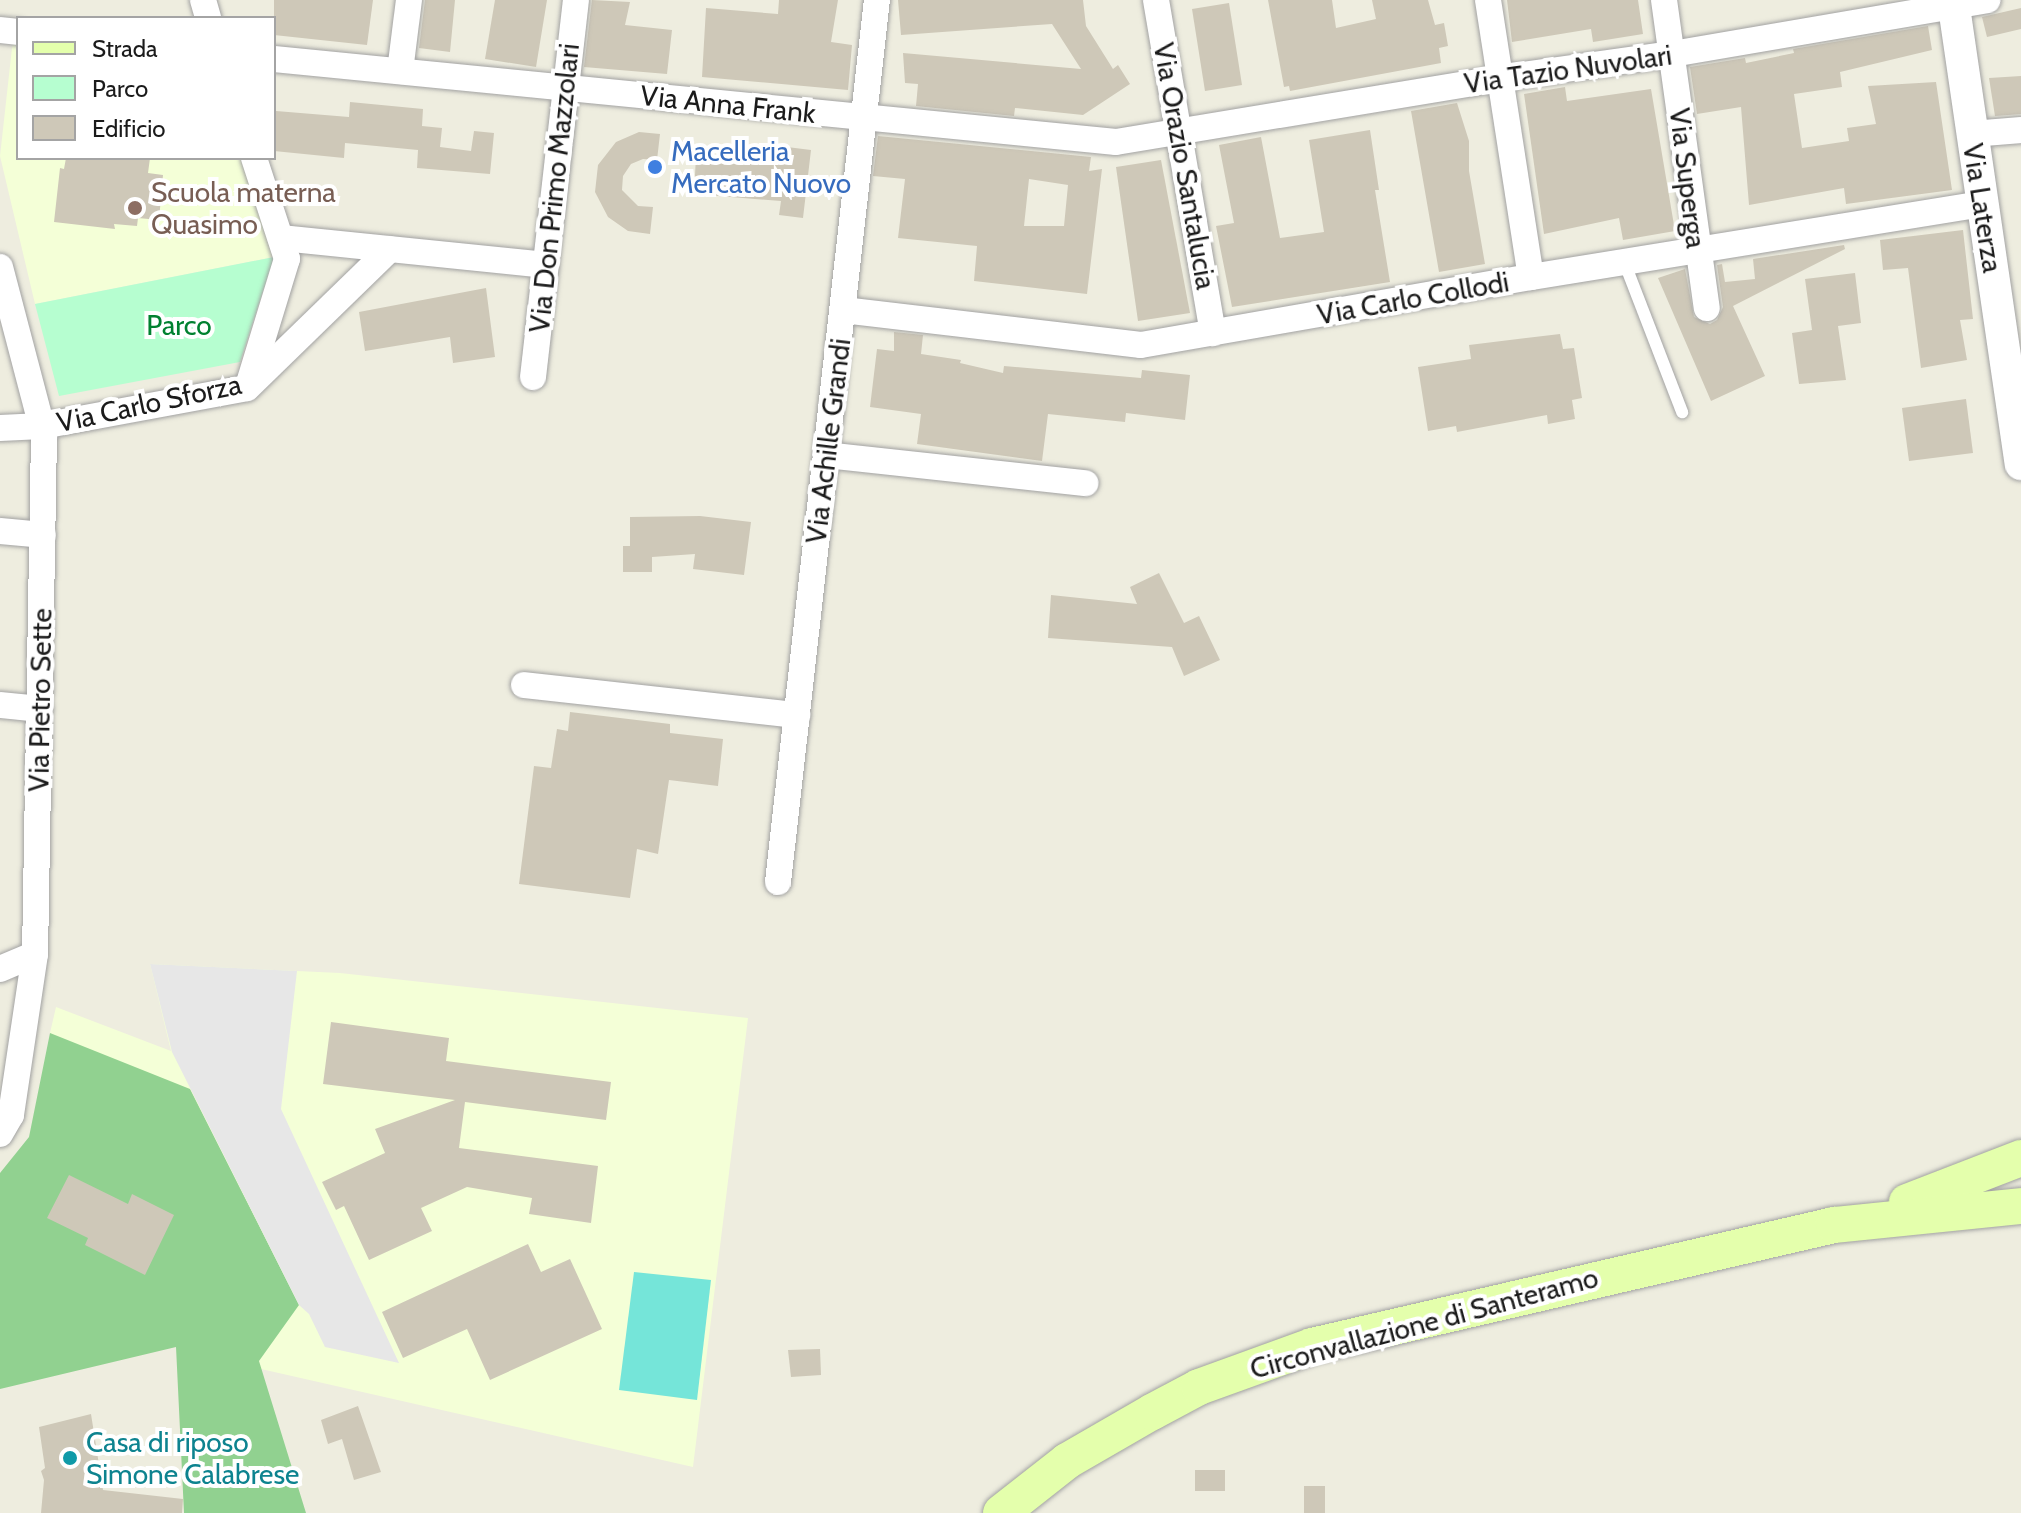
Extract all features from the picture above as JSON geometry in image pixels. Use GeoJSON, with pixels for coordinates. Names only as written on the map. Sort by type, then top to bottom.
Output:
{"type":"FeatureCollection","features":[{"type":"Feature","properties":{"kind":"main road","name":"Circonvallazione di Santeramo"},"geometry":{"type":"LineString","coordinates":[[1001,1513],[1067,1461],[1106,1438],[1199,1387],[1253,1365],[1469,1307],[1834,1225],[1940,1191],[2021,1158]]}},
{"type":"Feature","properties":{"kind":"main road","name":"Circonvallazione di Santeramo"},"geometry":{"type":"LineString","coordinates":[[1834,1225],[1977,1208],[2021,1206]]}},
{"type":"Feature","properties":{"kind":"street"},"geometry":{"type":"LineString","coordinates":[[400,71],[409,0]]}},
{"type":"Feature","properties":{"kind":"street","name":"Via Don Primo Mazzolari"},"geometry":{"type":"LineString","coordinates":[[533,377],[576,0]]}},
{"type":"Feature","properties":{"kind":"street","name":"Via Achille Grandi"},"geometry":{"type":"LineString","coordinates":[[778,882],[877,0]]}},
{"type":"Feature","properties":{"kind":"street","name":"Via Orazio Santalucia"},"geometry":{"type":"LineString","coordinates":[[1156,0],[1213,333]]}},
{"type":"Feature","properties":{"kind":"street"},"geometry":{"type":"LineString","coordinates":[[1488,0],[1531,277]]}},
{"type":"Feature","properties":{"kind":"street","name":"Via Superga"},"geometry":{"type":"LineString","coordinates":[[1664,0],[1707,308]]}},
{"type":"Feature","properties":{"kind":"street","name":"Via Tazio Nuvolari"},"geometry":{"type":"LineString","coordinates":[[1181,132],[1987,0]]}},
{"type":"Feature","properties":{"kind":"street","name":"Via Laterza"},"geometry":{"type":"LineString","coordinates":[[1954,3],[1982,204],[2011,321],[2021,464]]}},
{"type":"Feature","properties":{"kind":"street","name":"Via Anna Frank"},"geometry":{"type":"LineString","coordinates":[[276,59],[1116,142],[1181,132]]}},
{"type":"Feature","properties":{"kind":"street"},"geometry":{"type":"LineString","coordinates":[[1972,134],[2021,130]]}},
{"type":"Feature","properties":{"kind":"street"},"geometry":{"type":"LineString","coordinates":[[247,388],[287,259],[255,160]]}},
{"type":"Feature","properties":{"kind":"street","name":"Via Carlo Collodi"},"geometry":{"type":"LineString","coordinates":[[843,310],[1141,345],[1531,277],[1982,204]]}},
{"type":"Feature","properties":{"kind":"street"},"geometry":{"type":"LineString","coordinates":[[281,238],[546,265]]}},
{"type":"Feature","properties":{"kind":"street","name":"Via Carlo Sforza"},"geometry":{"type":"LineString","coordinates":[[0,428],[42,426],[247,388],[390,249]]}},
{"type":"Feature","properties":{"kind":"street","name":"Via Pietro Sette"},"geometry":{"type":"LineString","coordinates":[[0,267],[42,426],[43,535],[35,954],[11,1115],[0,1134]]}},
{"type":"Feature","properties":{"kind":"street"},"geometry":{"type":"LineString","coordinates":[[826,455],[1085,483]]}},
{"type":"Feature","properties":{"kind":"street"},"geometry":{"type":"LineString","coordinates":[[0,531],[43,535]]}},
{"type":"Feature","properties":{"kind":"street"},"geometry":{"type":"LineString","coordinates":[[524,685],[797,715]]}},
{"type":"Feature","properties":{"kind":"street"},"geometry":{"type":"LineString","coordinates":[[0,705],[40,709]]}},
{"type":"Feature","properties":{"kind":"street"},"geometry":{"type":"LineString","coordinates":[[0,969],[35,954]]}},
{"type":"Feature","properties":{"kind":"lane"},"geometry":{"type":"LineString","coordinates":[[1625,264],[1682,412]]}},
{"type":"Feature","properties":{"kind":"shaded area","name":"Scuola materna Quasimo"},"geometry":{"type":"Polygon","coordinates":[[[13,39],[16,40],[16,160],[244,160],[274,257],[35,304],[0,156],[13,39]]]}},
{"type":"Feature","properties":{"kind":"shaded area"},"geometry":{"type":"Polygon","coordinates":[[[150,964],[340,973],[748,1018],[693,1467],[261,1369],[50,1033],[56,1007],[171,1051],[150,964]]]}},
{"type":"Feature","properties":{"kind":"shaded area"},"geometry":{"type":"Polygon","coordinates":[[[150,964],[297,971],[281,1109],[399,1363],[325,1347],[309,1314],[299,1305],[172,1052],[150,964]]]}},
{"type":"Feature","properties":{"kind":"shaded area"},"geometry":{"type":"Polygon","coordinates":[[[634,1272],[711,1280],[697,1400],[619,1390],[634,1272]]]}},
{"type":"Feature","properties":{"kind":"green space","name":"Parco"},"geometry":{"type":"Polygon","coordinates":[[[274,257],[240,362],[59,396],[35,304],[274,257]]]}},
{"type":"Feature","properties":{"kind":"green space"},"geometry":{"type":"Polygon","coordinates":[[[50,1033],[190,1089],[299,1305],[259,1361],[306,1513],[184,1513],[176,1347],[0,1389],[0,1173],[29,1137],[50,1033]]]}},
{"type":"Feature","properties":{"kind":"building"},"geometry":{"type":"Polygon","coordinates":[[[274,0],[373,0],[367,45],[276,35],[274,0]]]}},
{"type":"Feature","properties":{"kind":"building"},"geometry":{"type":"Polygon","coordinates":[[[425,0],[455,0],[450,52],[419,48],[425,0]]]}},
{"type":"Feature","properties":{"kind":"building"},"geometry":{"type":"Polygon","coordinates":[[[495,0],[547,0],[536,67],[485,59],[495,0]]]}},
{"type":"Feature","properties":{"kind":"building"},"geometry":{"type":"Polygon","coordinates":[[[592,0],[630,2],[625,25],[672,30],[667,74],[584,67],[592,0]]]}},
{"type":"Feature","properties":{"kind":"building"},"geometry":{"type":"Polygon","coordinates":[[[779,0],[838,0],[831,42],[852,45],[848,90],[702,77],[706,8],[778,14],[779,0]]]}},
{"type":"Feature","properties":{"kind":"building"},"geometry":{"type":"Polygon","coordinates":[[[898,0],[1083,0],[1086,26],[1113,69],[1118,65],[1130,84],[1083,115],[1015,108],[1014,116],[916,106],[918,84],[905,83],[903,53],[1081,69],[1052,24],[901,35],[898,0]]]}},
{"type":"Feature","properties":{"kind":"building"},"geometry":{"type":"Polygon","coordinates":[[[1268,0],[1332,0],[1336,28],[1376,19],[1372,0],[1428,0],[1435,25],[1444,23],[1448,46],[1439,48],[1441,63],[1290,91],[1289,86],[1284,87],[1268,0]]]}},
{"type":"Feature","properties":{"kind":"building"},"geometry":{"type":"Polygon","coordinates":[[[1507,0],[1638,0],[1643,34],[1593,42],[1591,29],[1512,42],[1507,0]]]}},
{"type":"Feature","properties":{"kind":"building"},"geometry":{"type":"Polygon","coordinates":[[[1229,3],[1242,85],[1205,91],[1192,9],[1229,3]]]}},
{"type":"Feature","properties":{"kind":"building"},"geometry":{"type":"Polygon","coordinates":[[[2021,8],[2021,29],[1987,37],[1982,17],[2021,8]]]}},
{"type":"Feature","properties":{"kind":"building"},"geometry":{"type":"Polygon","coordinates":[[[1928,26],[1932,50],[1840,72],[1842,87],[1794,94],[1802,148],[1849,141],[1847,128],[1876,124],[1868,86],[1936,82],[1952,190],[1846,204],[1844,188],[1749,205],[1741,107],[1697,114],[1690,67],[1745,58],[1746,63],[1794,53],[1793,49],[1928,26]]]}},
{"type":"Feature","properties":{"kind":"building"},"geometry":{"type":"Polygon","coordinates":[[[2021,76],[2021,114],[1995,116],[1989,78],[2021,76]]]}},
{"type":"Feature","properties":{"kind":"building"},"geometry":{"type":"Polygon","coordinates":[[[1565,87],[1567,101],[1651,89],[1675,231],[1623,240],[1619,218],[1544,234],[1524,94],[1565,87]]]}},
{"type":"Feature","properties":{"kind":"building"},"geometry":{"type":"Polygon","coordinates":[[[350,102],[423,109],[422,126],[442,128],[440,147],[471,151],[474,131],[494,133],[490,174],[417,168],[418,150],[345,143],[344,158],[276,151],[276,111],[349,117],[350,102]]]}},
{"type":"Feature","properties":{"kind":"building"},"geometry":{"type":"Polygon","coordinates":[[[1457,103],[1469,141],[1469,171],[1485,264],[1439,272],[1411,111],[1457,103]]]}},
{"type":"Feature","properties":{"kind":"building"},"geometry":{"type":"Polygon","coordinates":[[[1370,130],[1379,190],[1375,190],[1390,282],[1232,307],[1216,226],[1234,223],[1219,145],[1261,137],[1280,238],[1324,232],[1309,140],[1370,130]]]}},
{"type":"Feature","properties":{"kind":"building"},"geometry":{"type":"Polygon","coordinates":[[[639,132],[660,134],[657,160],[643,159],[631,164],[623,176],[622,190],[638,206],[653,207],[650,234],[628,231],[608,217],[595,192],[598,165],[616,142],[639,132]]]}},
{"type":"Feature","properties":{"kind":"building"},"geometry":{"type":"Polygon","coordinates":[[[878,136],[1091,157],[1089,171],[1102,169],[1087,294],[974,281],[977,246],[898,238],[905,179],[873,176],[878,136]],[[1029,179],[1024,226],[1064,226],[1068,185],[1029,179]]]}},
{"type":"Feature","properties":{"kind":"building"},"geometry":{"type":"Polygon","coordinates":[[[787,147],[811,150],[803,218],[779,215],[781,201],[694,194],[696,156],[786,160],[787,147]]]}},
{"type":"Feature","properties":{"kind":"building"},"geometry":{"type":"Polygon","coordinates":[[[66,160],[150,160],[148,173],[163,175],[159,220],[138,218],[137,226],[114,224],[115,229],[54,222],[60,168],[64,169],[66,160]]]}},
{"type":"Feature","properties":{"kind":"building"},"geometry":{"type":"Polygon","coordinates":[[[1161,160],[1190,313],[1138,321],[1116,167],[1161,160]]]}},
{"type":"Feature","properties":{"kind":"building"},"geometry":{"type":"Polygon","coordinates":[[[1963,230],[1973,319],[1960,320],[1967,360],[1921,368],[1908,268],[1883,270],[1880,240],[1963,230]]]}},
{"type":"Feature","properties":{"kind":"building"},"geometry":{"type":"Polygon","coordinates":[[[1844,245],[1845,249],[1733,306],[1765,376],[1711,401],[1658,278],[1685,269],[1694,317],[1710,324],[1717,320],[1723,307],[1717,265],[1722,264],[1725,282],[1755,279],[1753,259],[1844,245]]]}},
{"type":"Feature","properties":{"kind":"building"},"geometry":{"type":"Polygon","coordinates":[[[1855,273],[1861,323],[1838,326],[1846,380],[1799,384],[1792,333],[1812,330],[1805,279],[1855,273]]]}},
{"type":"Feature","properties":{"kind":"building"},"geometry":{"type":"Polygon","coordinates":[[[486,288],[495,357],[453,363],[450,337],[365,351],[359,312],[486,288]]]}},
{"type":"Feature","properties":{"kind":"building"},"geometry":{"type":"Polygon","coordinates":[[[894,332],[923,335],[921,354],[961,360],[960,363],[1003,373],[1004,366],[1141,378],[1142,370],[1190,375],[1185,420],[1126,413],[1125,422],[1048,414],[1042,461],[917,444],[921,414],[870,407],[877,349],[894,351],[894,332]]]}},
{"type":"Feature","properties":{"kind":"building"},"geometry":{"type":"Polygon","coordinates":[[[1560,334],[1563,349],[1574,348],[1582,398],[1572,400],[1575,419],[1548,424],[1547,415],[1457,432],[1456,426],[1428,431],[1418,367],[1471,359],[1469,345],[1560,334]]]}},
{"type":"Feature","properties":{"kind":"building"},"geometry":{"type":"Polygon","coordinates":[[[1966,399],[1973,453],[1909,461],[1902,408],[1966,399]]]}},
{"type":"Feature","properties":{"kind":"building"},"geometry":{"type":"Polygon","coordinates":[[[700,516],[751,522],[744,575],[693,569],[695,554],[652,557],[652,572],[623,572],[623,546],[630,546],[630,517],[700,516]]]}},
{"type":"Feature","properties":{"kind":"building"},"geometry":{"type":"Polygon","coordinates":[[[1159,573],[1184,623],[1199,616],[1220,660],[1184,676],[1172,647],[1048,638],[1051,595],[1137,604],[1130,587],[1159,573]]]}},
{"type":"Feature","properties":{"kind":"building"},"geometry":{"type":"Polygon","coordinates":[[[570,712],[670,724],[670,733],[723,739],[718,786],[669,780],[658,854],[637,849],[630,898],[519,884],[534,766],[551,768],[557,729],[568,731],[570,712]]]}},
{"type":"Feature","properties":{"kind":"building"},"geometry":{"type":"Polygon","coordinates":[[[331,1022],[449,1038],[446,1061],[611,1082],[606,1120],[465,1102],[459,1148],[598,1166],[591,1223],[529,1214],[532,1198],[467,1187],[421,1208],[432,1231],[369,1260],[344,1206],[336,1210],[322,1182],[385,1153],[375,1129],[455,1100],[323,1084],[331,1022]]]}},
{"type":"Feature","properties":{"kind":"building"},"geometry":{"type":"Polygon","coordinates":[[[69,1175],[128,1204],[132,1194],[174,1215],[145,1275],[85,1245],[88,1238],[47,1218],[69,1175]]]}},
{"type":"Feature","properties":{"kind":"building"},"geometry":{"type":"Polygon","coordinates":[[[528,1244],[541,1272],[570,1259],[602,1329],[490,1380],[467,1329],[403,1358],[382,1312],[528,1244]]]}},
{"type":"Feature","properties":{"kind":"building"},"geometry":{"type":"Polygon","coordinates":[[[820,1349],[821,1375],[791,1377],[788,1350],[820,1349]]]}},
{"type":"Feature","properties":{"kind":"building"},"geometry":{"type":"Polygon","coordinates":[[[358,1406],[381,1472],[354,1480],[342,1439],[328,1444],[321,1420],[358,1406]]]}},
{"type":"Feature","properties":{"kind":"building","name":"Casa di riposo Simone Calabrese"},"geometry":{"type":"Polygon","coordinates":[[[91,1414],[103,1490],[183,1499],[182,1513],[41,1513],[44,1480],[41,1471],[45,1468],[39,1427],[91,1414]]]}},
{"type":"Feature","properties":{"kind":"building"},"geometry":{"type":"Polygon","coordinates":[[[1195,1470],[1225,1470],[1225,1491],[1195,1491],[1195,1470]]]}},
{"type":"Feature","properties":{"kind":"building"},"geometry":{"type":"Polygon","coordinates":[[[1304,1486],[1325,1486],[1325,1513],[1304,1513],[1304,1486]]]}},
{"type":"Feature","properties":{"kind":"place","name":"Macelleria Mercato Nuovo"},"geometry":{"type":"Point","coordinates":[655,167]}},
{"type":"Feature","properties":{"kind":"place","name":"Scuola materna Quasimo"},"geometry":{"type":"Point","coordinates":[135,208]}},
{"type":"Feature","properties":{"kind":"place","name":"Casa di riposo Simone Calabrese"},"geometry":{"type":"Point","coordinates":[70,1458]}}]}
